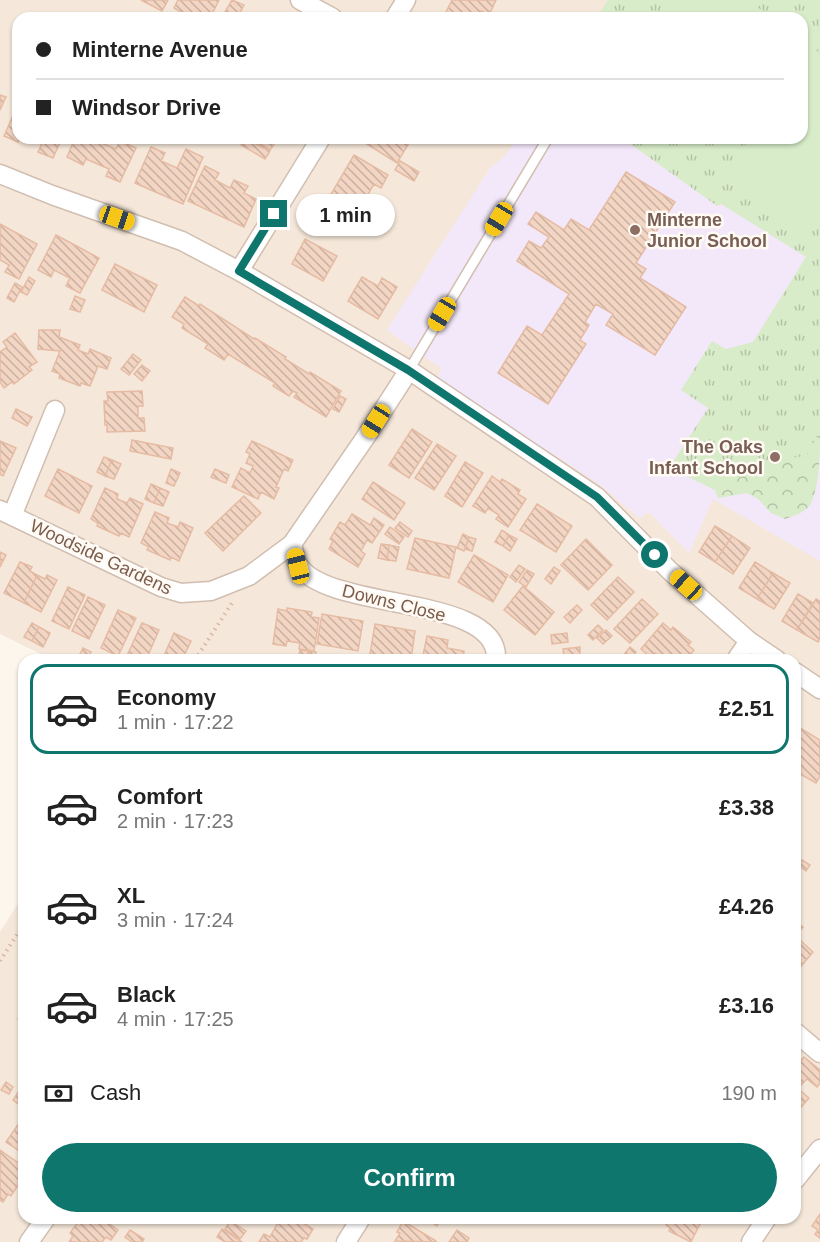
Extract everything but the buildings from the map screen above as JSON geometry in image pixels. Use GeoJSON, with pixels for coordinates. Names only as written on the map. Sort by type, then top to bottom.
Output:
{"type":"FeatureCollection","features":[{"type":"Feature","properties":{"kind":"street"},"geometry":{"type":"LineString","coordinates":[[300,0],[322,12]]}},
{"type":"Feature","properties":{"kind":"street"},"geometry":{"type":"LineString","coordinates":[[239,271],[317,144]]}},
{"type":"Feature","properties":{"kind":"street"},"geometry":{"type":"LineString","coordinates":[[0,174],[182,241],[239,271],[408,370],[597,497],[670,571],[749,641],[768,654]]}},
{"type":"Feature","properties":{"kind":"street","name":"Woodside Gardens"},"geometry":{"type":"LineString","coordinates":[[55,410],[6,513],[161,587],[182,593],[211,591],[249,576],[292,544],[365,438],[408,370]]}},
{"type":"Feature","properties":{"kind":"street","name":"Downs Close"},"geometry":{"type":"LineString","coordinates":[[292,544],[298,566],[315,580],[358,596],[398,602],[464,621],[487,633],[496,654]]}},
{"type":"Feature","properties":{"kind":"street"},"geometry":{"type":"LineString","coordinates":[[740,654],[749,641]]}},
{"type":"Feature","properties":{"kind":"street"},"geometry":{"type":"LineString","coordinates":[[801,676],[820,689]]}},
{"type":"Feature","properties":{"kind":"street"},"geometry":{"type":"LineString","coordinates":[[801,1037],[820,1053]]}},
{"type":"Feature","properties":{"kind":"street"},"geometry":{"type":"LineString","coordinates":[[801,1173],[820,1149]]}},
{"type":"Feature","properties":{"kind":"street"},"geometry":{"type":"LineString","coordinates":[[29,1242],[42,1224]]}},
{"type":"Feature","properties":{"kind":"street"},"geometry":{"type":"LineString","coordinates":[[346,1242],[357,1224]]}},
{"type":"Feature","properties":{"kind":"street"},"geometry":{"type":"LineString","coordinates":[[751,1242],[763,1224]]}},
{"type":"Feature","properties":{"kind":"lane"},"geometry":{"type":"LineString","coordinates":[[408,370],[544,144]]}},
{"type":"Feature","properties":{"kind":"path"},"geometry":{"type":"LineString","coordinates":[[199,654],[249,576]]}},
{"type":"Feature","properties":{"kind":"path"},"geometry":{"type":"LineString","coordinates":[[0,961],[18,933]]}},
{"type":"Feature","properties":{"kind":"shaded area"},"geometry":{"type":"Polygon","coordinates":[[[0,0],[820,0],[820,1242],[0,1242],[0,932],[18,904],[18,1224],[801,1224],[801,654],[41,654],[0,634],[0,0]]]}},
{"type":"Feature","properties":{"kind":"shaded area","name":"Minterne Junior School"},"geometry":{"type":"Polygon","coordinates":[[[608,0],[820,0],[820,561],[713,499],[689,553],[649,512],[639,518],[599,484],[434,383],[442,369],[387,330],[490,168],[504,157],[513,144],[808,144],[808,12],[600,12],[608,0]]]}},
{"type":"Feature","properties":{"kind":"green space"},"geometry":{"type":"Polygon","coordinates":[[[608,0],[820,0],[820,441],[806,456],[715,490],[669,468],[708,408],[681,390],[712,341],[726,349],[753,342],[806,257],[721,204],[717,206],[630,144],[808,144],[808,12],[600,12],[608,0]]]}},
{"type":"Feature","properties":{"kind":"green space"},"geometry":{"type":"Polygon","coordinates":[[[670,0],[744,0],[766,12],[663,12],[670,0]]]}},
{"type":"Feature","properties":{"kind":"green space"},"geometry":{"type":"Polygon","coordinates":[[[812,48],[820,53],[820,208],[806,228],[726,173],[746,144],[808,144],[808,55],[812,48]]]}},
{"type":"Feature","properties":{"kind":"green space"},"geometry":{"type":"Polygon","coordinates":[[[688,144],[700,144],[697,149],[688,144]]]}},
{"type":"Feature","properties":{"kind":"green space"},"geometry":{"type":"Polygon","coordinates":[[[820,431],[816,489],[810,505],[802,512],[785,519],[771,513],[758,499],[747,493],[718,498],[715,490],[762,461],[806,456],[820,431]]]}},
{"type":"Feature","properties":{"kind":"place","name":"Minterne Junior School"},"geometry":{"type":"Point","coordinates":[635,230]}},
{"type":"Feature","properties":{"kind":"place","name":"The Oaks Infant School"},"geometry":{"type":"Point","coordinates":[775,457]}},
{"type":"Feature","properties":{"kind":"route"},"geometry":{"type":"LineString","coordinates":[[274,214],[239,271],[408,370],[597,497],[655,555]]}}]}
